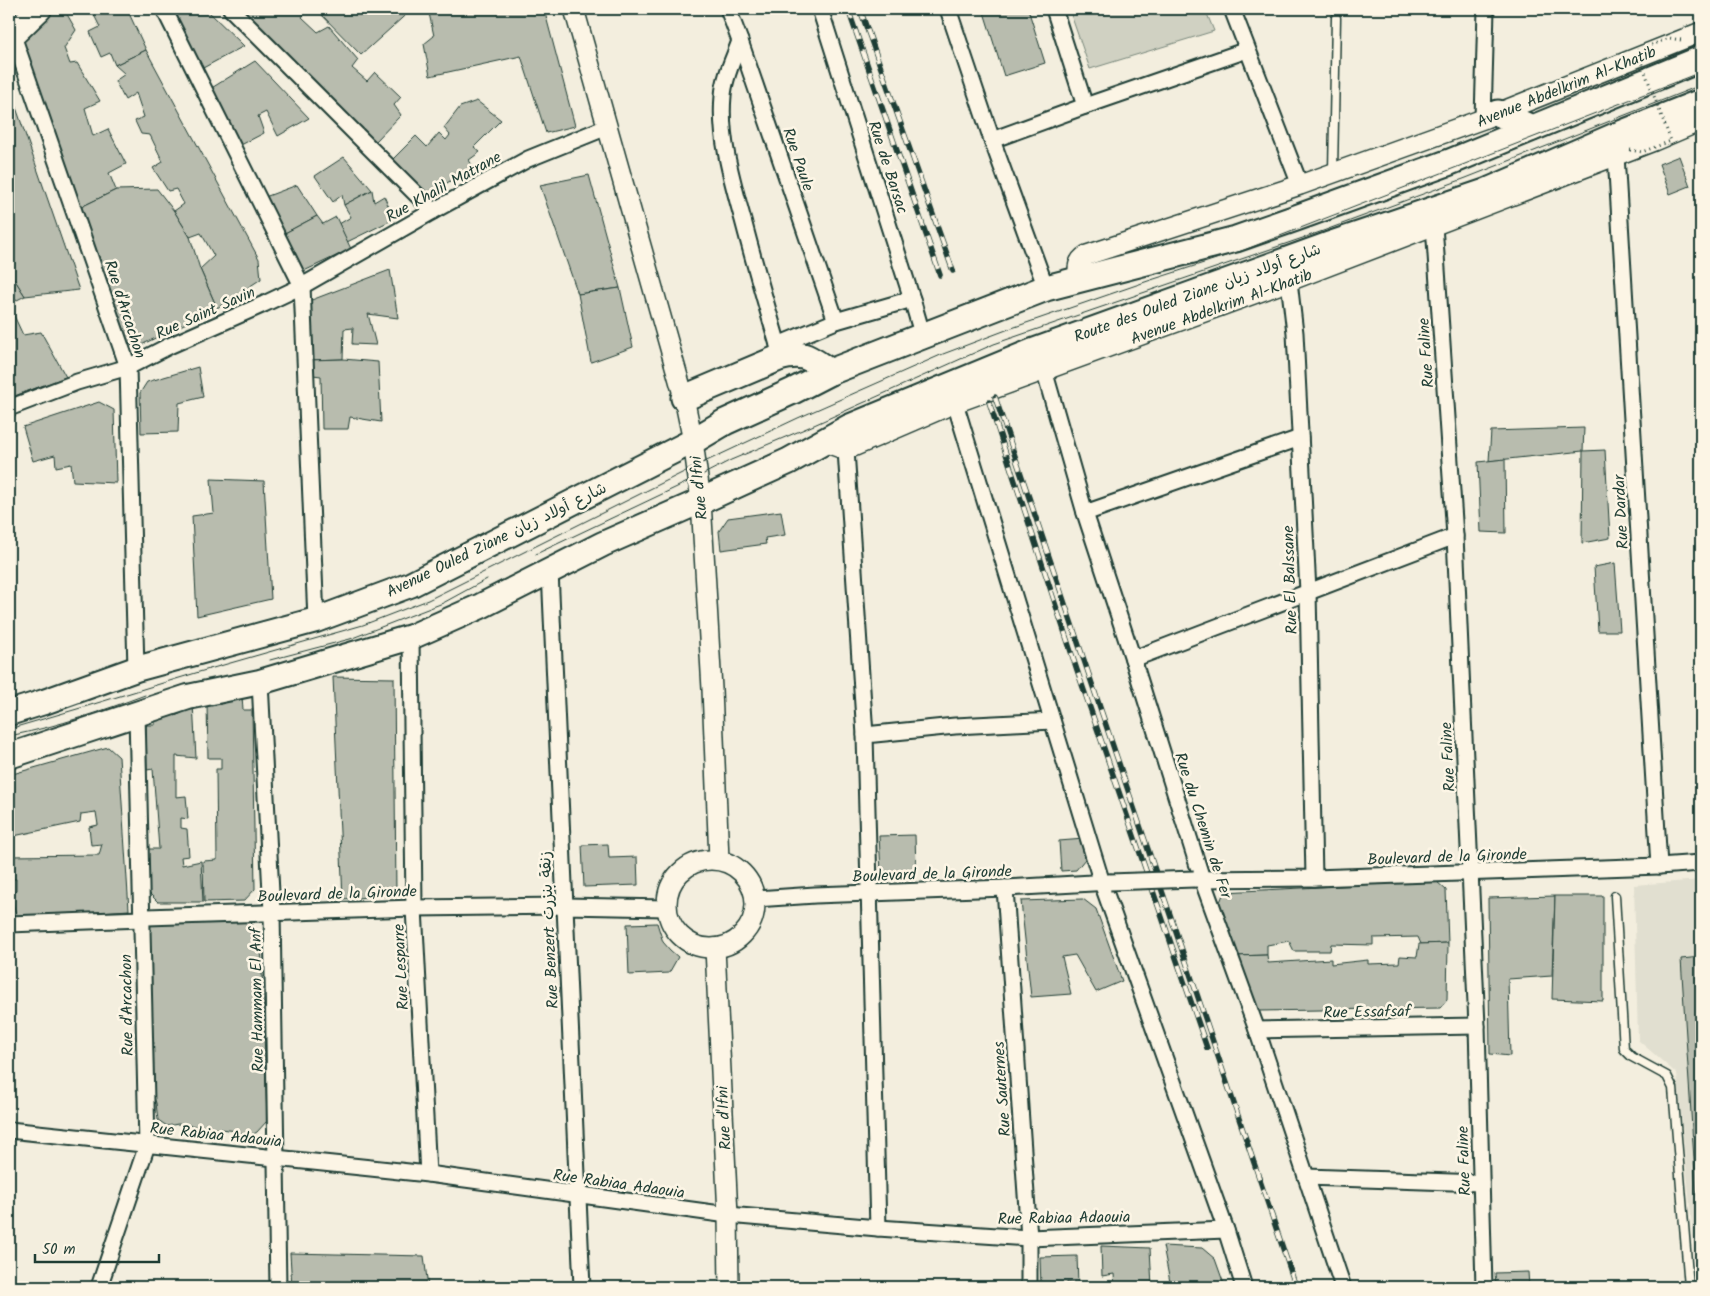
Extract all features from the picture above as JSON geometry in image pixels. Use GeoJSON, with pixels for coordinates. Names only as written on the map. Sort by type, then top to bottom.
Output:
{"type":"FeatureCollection","features":[{"type":"Feature","properties":{"kind":"highway"},"geometry":{"type":"LineString","coordinates":[[684,398],[779,352],[800,354],[810,358],[830,372],[1046,288],[1236,239],[1450,162],[1701,59]]}},
{"type":"Feature","properties":{"kind":"highway","name":"Route des Ouled Ziane شارع أولاد زيان"},"geometry":{"type":"LineString","coordinates":[[702,501],[789,461],[835,446],[873,417],[1080,334],[1319,248],[1484,192],[1615,136],[1701,102]]}},
{"type":"Feature","properties":{"kind":"highway"},"geometry":{"type":"LineString","coordinates":[[1491,116],[1532,128]]}},
{"type":"Feature","properties":{"kind":"highway"},"geometry":{"type":"LineString","coordinates":[[1484,192],[1510,196]]}},
{"type":"Feature","properties":{"kind":"highway"},"geometry":{"type":"LineString","coordinates":[[1044,370],[1080,334]]}},
{"type":"Feature","properties":{"kind":"highway","name":"Avenue Ouled Ziane شارع أولاد زيان"},"geometry":{"type":"LineString","coordinates":[[693,440],[725,422],[794,391],[830,372]]}},
{"type":"Feature","properties":{"kind":"main road"},"geometry":{"type":"LineString","coordinates":[[10,32],[39,9]]}},
{"type":"Feature","properties":{"kind":"main road","name":"Avenue Ouled Ziane شارع أولاد زيان"},"geometry":{"type":"LineString","coordinates":[[9,713],[136,669],[316,620],[410,585],[693,440]]}},
{"type":"Feature","properties":{"kind":"main road"},"geometry":{"type":"LineString","coordinates":[[9,756],[188,697],[260,682],[411,637],[481,606],[603,544],[702,501]]}},
{"type":"Feature","properties":{"kind":"street"},"geometry":{"type":"LineString","coordinates":[[164,9],[302,286],[316,620]]}},
{"type":"Feature","properties":{"kind":"street"},"geometry":{"type":"LineString","coordinates":[[231,9],[433,211]]}},
{"type":"Feature","properties":{"kind":"street","name":"Rue d'Ifni"},"geometry":{"type":"LineString","coordinates":[[574,9],[684,398],[693,440],[702,501],[712,689],[718,860]]}},
{"type":"Feature","properties":{"kind":"street","name":"Rue Paule"},"geometry":{"type":"LineString","coordinates":[[728,9],[836,321]]}},
{"type":"Feature","properties":{"kind":"street","name":"Rue de Barsac"},"geometry":{"type":"LineString","coordinates":[[820,9],[912,299],[922,337]]}},
{"type":"Feature","properties":{"kind":"street"},"geometry":{"type":"LineString","coordinates":[[948,9],[992,140],[1046,288]]}},
{"type":"Feature","properties":{"kind":"street"},"geometry":{"type":"LineString","coordinates":[[1054,9],[1085,106]]}},
{"type":"Feature","properties":{"kind":"street"},"geometry":{"type":"LineString","coordinates":[[1232,9],[1300,185]]}},
{"type":"Feature","properties":{"kind":"street"},"geometry":{"type":"LineString","coordinates":[[1486,9],[1491,116]]}},
{"type":"Feature","properties":{"kind":"street","name":"Rue d'Arcachon"},"geometry":{"type":"LineString","coordinates":[[10,32],[128,367],[136,669]]}},
{"type":"Feature","properties":{"kind":"street","name":"Avenue Abdelkrim Al-Khatib"},"geometry":{"type":"LineString","coordinates":[[1079,279],[1078,265],[1087,255],[1300,185],[1491,116],[1701,32]]}},
{"type":"Feature","properties":{"kind":"street"},"geometry":{"type":"LineString","coordinates":[[740,41],[727,77],[723,95],[726,147],[737,198],[779,352],[836,321],[912,299]]}},
{"type":"Feature","properties":{"kind":"street"},"geometry":{"type":"LineString","coordinates":[[992,140],[1247,50]]}},
{"type":"Feature","properties":{"kind":"street","name":"Avenue Abdelkrim Al-Khatib"},"geometry":{"type":"LineString","coordinates":[[835,446],[1289,281],[1623,153],[1701,121]]}},
{"type":"Feature","properties":{"kind":"street","name":"Rue Khalil Matrane"},"geometry":{"type":"LineString","coordinates":[[302,286],[528,159],[607,127]]}},
{"type":"Feature","properties":{"kind":"street","name":"Rue Dardar"},"geometry":{"type":"LineString","coordinates":[[1623,153],[1659,866]]}},
{"type":"Feature","properties":{"kind":"street","name":"Rue Faline"},"geometry":{"type":"LineString","coordinates":[[1434,225],[1455,536],[1477,1026],[1484,1287]]}},
{"type":"Feature","properties":{"kind":"street","name":"Rue El Balssane"},"geometry":{"type":"LineString","coordinates":[[1289,281],[1295,333],[1308,592],[1314,878]]}},
{"type":"Feature","properties":{"kind":"street","name":"Rue Saint Savin"},"geometry":{"type":"LineString","coordinates":[[9,408],[77,382],[128,367],[169,346],[302,286]]}},
{"type":"Feature","properties":{"kind":"street","name":"Rue du Chemin de Fer"},"geometry":{"type":"LineString","coordinates":[[1044,370],[1085,513],[1133,659],[1198,879],[1257,1030],[1343,1287]]}},
{"type":"Feature","properties":{"kind":"street"},"geometry":{"type":"LineString","coordinates":[[955,403],[1052,721],[1244,1287]]}},
{"type":"Feature","properties":{"kind":"street"},"geometry":{"type":"LineString","coordinates":[[1085,513],[1300,438]]}},
{"type":"Feature","properties":{"kind":"street"},"geometry":{"type":"LineString","coordinates":[[835,446],[865,736],[878,1228]]}},
{"type":"Feature","properties":{"kind":"street"},"geometry":{"type":"LineString","coordinates":[[1133,659],[1455,536]]}},
{"type":"Feature","properties":{"kind":"street","name":"Rue Benzert زنقة بنزرت"},"geometry":{"type":"LineString","coordinates":[[550,571],[582,1287]]}},
{"type":"Feature","properties":{"kind":"street","name":"Rue Lesparre"},"geometry":{"type":"LineString","coordinates":[[411,637],[414,908],[428,1174]]}},
{"type":"Feature","properties":{"kind":"street","name":"Rue Hammam El Anf"},"geometry":{"type":"LineString","coordinates":[[260,682],[272,912],[278,1287]]}},
{"type":"Feature","properties":{"kind":"street","name":"Rue d'Arcachon"},"geometry":{"type":"LineString","coordinates":[[100,1287],[147,1145],[137,714]]}},
{"type":"Feature","properties":{"kind":"street"},"geometry":{"type":"LineString","coordinates":[[865,736],[956,726],[1052,721]]}},
{"type":"Feature","properties":{"kind":"street"},"geometry":{"type":"LineString","coordinates":[[707,859],[732,864],[744,873],[751,885],[755,899],[755,911],[745,932],[737,940],[715,948],[698,946],[683,938],[675,930],[666,908],[670,885],[677,875],[685,867],[707,859]]}},
{"type":"Feature","properties":{"kind":"street","name":"Boulevard de la Gironde"},"geometry":{"type":"LineString","coordinates":[[755,899],[1106,882],[1314,878],[1701,864]]}},
{"type":"Feature","properties":{"kind":"street","name":"Rue Sauternes"},"geometry":{"type":"LineString","coordinates":[[1005,888],[1029,1238],[1029,1287]]}},
{"type":"Feature","properties":{"kind":"street","name":"Boulevard de la Gironde"},"geometry":{"type":"LineString","coordinates":[[9,924],[272,912],[414,908],[565,906],[666,908]]}},
{"type":"Feature","properties":{"kind":"street","name":"Rue d'Ifni"},"geometry":{"type":"LineString","coordinates":[[715,948],[728,1215],[729,1287]]}},
{"type":"Feature","properties":{"kind":"street","name":"Rue Essafsaf"},"geometry":{"type":"LineString","coordinates":[[1257,1030],[1477,1026]]}},
{"type":"Feature","properties":{"kind":"street","name":"Rue Rabiaa Adaouia"},"geometry":{"type":"LineString","coordinates":[[9,1130],[428,1174],[728,1215],[878,1228],[1029,1238],[1226,1230]]}},
{"type":"Feature","properties":{"kind":"street"},"geometry":{"type":"LineString","coordinates":[[1306,1177],[1481,1183]]}},
{"type":"Feature","properties":{"kind":"lane"},"geometry":{"type":"LineString","coordinates":[[1333,173],[1336,18]]}},
{"type":"Feature","properties":{"kind":"lane"},"geometry":{"type":"LineString","coordinates":[[1615,896],[1624,1049],[1632,1057],[1667,1076],[1673,1088],[1689,1287]]}},
{"type":"Feature","properties":{"kind":"path"},"geometry":{"type":"LineString","coordinates":[[1623,153],[1642,152],[1671,141],[1637,51],[1669,38],[1681,40]]}},
{"type":"Feature","properties":{"kind":"shaded area"},"geometry":{"type":"Polygon","coordinates":[[[1069,9],[1205,9],[1214,31],[1090,69],[1069,9]]]}},
{"type":"Feature","properties":{"kind":"shaded area"},"geometry":{"type":"Polygon","coordinates":[[[1701,880],[1701,1287],[1698,1287],[1677,1074],[1638,1040],[1634,885],[1701,880]]]}},
{"type":"Feature","properties":{"kind":"building"},"geometry":{"type":"Polygon","coordinates":[[[44,9],[64,9],[76,30],[64,48],[70,64],[77,63],[100,101],[85,108],[93,136],[108,129],[126,164],[109,173],[116,190],[81,207],[22,50],[24,33],[44,9]]]}},
{"type":"Feature","properties":{"kind":"building"},"geometry":{"type":"Polygon","coordinates":[[[91,9],[127,9],[146,50],[115,65],[110,53],[101,57],[90,32],[100,27],[91,9]]]}},
{"type":"Feature","properties":{"kind":"building"},"geometry":{"type":"Polygon","coordinates":[[[180,9],[206,9],[244,46],[203,68],[174,13],[180,9]]]}},
{"type":"Feature","properties":{"kind":"building"},"geometry":{"type":"Polygon","coordinates":[[[244,9],[308,9],[302,17],[318,32],[329,26],[358,60],[352,68],[367,81],[375,72],[401,97],[394,105],[401,115],[375,142],[243,13],[244,9]]]}},
{"type":"Feature","properties":{"kind":"building"},"geometry":{"type":"Polygon","coordinates":[[[316,9],[412,9],[361,55],[316,9]]]}},
{"type":"Feature","properties":{"kind":"building"},"geometry":{"type":"Polygon","coordinates":[[[433,9],[544,9],[575,126],[546,133],[521,56],[430,76],[424,44],[434,36],[429,13],[433,9]]]}},
{"type":"Feature","properties":{"kind":"building"},"geometry":{"type":"Polygon","coordinates":[[[983,9],[1028,9],[1045,63],[1004,76],[983,9]]]}},
{"type":"Feature","properties":{"kind":"building"},"geometry":{"type":"Polygon","coordinates":[[[146,50],[259,259],[261,279],[217,308],[200,269],[214,256],[201,233],[190,237],[174,211],[184,204],[176,189],[168,191],[153,168],[163,162],[150,135],[141,134],[135,121],[144,117],[136,93],[125,100],[115,81],[125,74],[115,65],[146,50]]]}},
{"type":"Feature","properties":{"kind":"building"},"geometry":{"type":"Polygon","coordinates":[[[255,61],[309,118],[278,136],[266,112],[258,116],[264,133],[239,146],[210,89],[255,61]]]}},
{"type":"Feature","properties":{"kind":"building"},"geometry":{"type":"Polygon","coordinates":[[[9,90],[79,290],[25,296],[9,271],[9,90]]]}},
{"type":"Feature","properties":{"kind":"building"},"geometry":{"type":"Polygon","coordinates":[[[477,101],[501,120],[474,147],[480,152],[469,160],[473,167],[424,197],[392,160],[416,136],[427,147],[439,133],[446,140],[450,135],[444,128],[460,107],[477,101]]]}},
{"type":"Feature","properties":{"kind":"building"},"geometry":{"type":"Polygon","coordinates":[[[1679,156],[1690,186],[1670,194],[1659,164],[1679,156]]]}},
{"type":"Feature","properties":{"kind":"building"},"geometry":{"type":"Polygon","coordinates":[[[344,157],[372,190],[344,205],[342,195],[333,202],[315,176],[344,157]]]}},
{"type":"Feature","properties":{"kind":"building"},"geometry":{"type":"Polygon","coordinates":[[[589,175],[620,288],[578,294],[540,185],[589,175]]]}},
{"type":"Feature","properties":{"kind":"building"},"geometry":{"type":"Polygon","coordinates":[[[297,185],[317,216],[283,234],[265,197],[297,185]]]}},
{"type":"Feature","properties":{"kind":"building"},"geometry":{"type":"Polygon","coordinates":[[[157,189],[174,211],[190,237],[200,269],[217,308],[135,348],[127,342],[81,207],[116,190],[157,189]]]}},
{"type":"Feature","properties":{"kind":"building"},"geometry":{"type":"Polygon","coordinates":[[[372,190],[374,202],[384,196],[394,219],[347,242],[339,224],[351,217],[344,205],[372,190]]]}},
{"type":"Feature","properties":{"kind":"building"},"geometry":{"type":"Polygon","coordinates":[[[317,216],[323,224],[336,217],[351,249],[304,271],[283,234],[317,216]]]}},
{"type":"Feature","properties":{"kind":"building"},"geometry":{"type":"Polygon","coordinates":[[[390,270],[398,318],[368,314],[376,345],[352,344],[353,328],[344,329],[343,359],[309,360],[309,301],[390,270]]]}},
{"type":"Feature","properties":{"kind":"building"},"geometry":{"type":"Polygon","coordinates":[[[9,271],[25,296],[9,304],[9,271]]]}},
{"type":"Feature","properties":{"kind":"building"},"geometry":{"type":"Polygon","coordinates":[[[620,288],[633,347],[591,362],[578,294],[620,288]]]}},
{"type":"Feature","properties":{"kind":"building"},"geometry":{"type":"Polygon","coordinates":[[[9,305],[23,335],[41,332],[66,377],[9,398],[9,305]]]}},
{"type":"Feature","properties":{"kind":"building"},"geometry":{"type":"Polygon","coordinates":[[[343,359],[378,362],[381,422],[350,417],[348,429],[322,429],[321,376],[313,375],[309,360],[343,359]]]}},
{"type":"Feature","properties":{"kind":"building"},"geometry":{"type":"Polygon","coordinates":[[[198,367],[203,397],[179,403],[178,432],[141,433],[140,393],[147,382],[198,367]]]}},
{"type":"Feature","properties":{"kind":"building"},"geometry":{"type":"Polygon","coordinates":[[[99,402],[114,410],[116,483],[73,481],[71,464],[56,467],[55,455],[33,461],[23,427],[99,402]]]}},
{"type":"Feature","properties":{"kind":"building"},"geometry":{"type":"Polygon","coordinates":[[[1584,428],[1583,451],[1489,461],[1491,431],[1584,428]]]}},
{"type":"Feature","properties":{"kind":"building"},"geometry":{"type":"Polygon","coordinates":[[[1605,450],[1610,538],[1582,543],[1583,451],[1605,450]]]}},
{"type":"Feature","properties":{"kind":"building"},"geometry":{"type":"Polygon","coordinates":[[[1505,459],[1506,533],[1481,532],[1478,462],[1505,459]]]}},
{"type":"Feature","properties":{"kind":"building"},"geometry":{"type":"Polygon","coordinates":[[[211,479],[264,481],[271,599],[197,616],[192,516],[214,513],[211,479]]]}},
{"type":"Feature","properties":{"kind":"building"},"geometry":{"type":"Polygon","coordinates":[[[781,511],[785,535],[765,538],[766,544],[721,550],[719,531],[728,518],[781,511]]]}},
{"type":"Feature","properties":{"kind":"building"},"geometry":{"type":"Polygon","coordinates":[[[1615,563],[1620,631],[1598,631],[1594,567],[1615,563]]]}},
{"type":"Feature","properties":{"kind":"building"},"geometry":{"type":"Polygon","coordinates":[[[333,677],[394,678],[396,895],[343,899],[333,677]]]}},
{"type":"Feature","properties":{"kind":"building"},"geometry":{"type":"Polygon","coordinates":[[[242,696],[243,710],[252,710],[255,889],[244,901],[204,902],[203,861],[217,860],[216,769],[221,769],[221,758],[208,758],[207,704],[221,704],[221,697],[242,696]]]}},
{"type":"Feature","properties":{"kind":"building"},"geometry":{"type":"Polygon","coordinates":[[[193,703],[196,758],[176,756],[176,797],[186,796],[188,819],[181,818],[181,828],[187,829],[189,856],[181,857],[182,865],[201,861],[203,902],[158,902],[145,889],[146,849],[159,849],[153,769],[147,770],[146,725],[155,725],[155,714],[173,709],[175,716],[182,713],[182,705],[193,703]]]}},
{"type":"Feature","properties":{"kind":"building"},"geometry":{"type":"Polygon","coordinates":[[[108,747],[119,757],[129,910],[17,918],[10,892],[16,892],[16,879],[9,879],[9,856],[99,855],[102,844],[91,845],[89,827],[98,825],[96,812],[81,814],[80,822],[9,837],[9,775],[108,747]]]}},
{"type":"Feature","properties":{"kind":"building"},"geometry":{"type":"Polygon","coordinates":[[[915,835],[916,870],[881,872],[879,836],[915,835]]]}},
{"type":"Feature","properties":{"kind":"building"},"geometry":{"type":"Polygon","coordinates":[[[1084,839],[1085,859],[1076,870],[1061,871],[1059,841],[1084,839]]]}},
{"type":"Feature","properties":{"kind":"building"},"geometry":{"type":"Polygon","coordinates":[[[608,844],[609,858],[637,857],[638,885],[584,887],[582,845],[608,844]]]}},
{"type":"Feature","properties":{"kind":"building"},"geometry":{"type":"Polygon","coordinates":[[[1436,881],[1446,890],[1448,943],[1421,944],[1418,937],[1373,938],[1373,945],[1331,944],[1330,951],[1294,951],[1289,941],[1267,945],[1267,955],[1235,956],[1218,907],[1224,892],[1436,881]]]}},
{"type":"Feature","properties":{"kind":"building"},"geometry":{"type":"Polygon","coordinates":[[[1555,896],[1552,976],[1508,979],[1510,1056],[1490,1054],[1488,898],[1555,896]]]}},
{"type":"Feature","properties":{"kind":"building"},"geometry":{"type":"Polygon","coordinates":[[[1555,896],[1603,896],[1603,1001],[1552,999],[1555,896]]]}},
{"type":"Feature","properties":{"kind":"building"},"geometry":{"type":"Polygon","coordinates":[[[1083,899],[1096,909],[1122,981],[1096,992],[1075,955],[1062,957],[1071,994],[1031,997],[1021,901],[1083,899]]]}},
{"type":"Feature","properties":{"kind":"building"},"geometry":{"type":"Polygon","coordinates":[[[246,914],[261,940],[267,1121],[257,1132],[249,1137],[237,1131],[178,1124],[167,1126],[158,1120],[156,1103],[150,1088],[154,1043],[151,1036],[147,917],[246,914]]]}},
{"type":"Feature","properties":{"kind":"building"},"geometry":{"type":"Polygon","coordinates":[[[657,923],[663,942],[678,957],[669,973],[629,975],[627,924],[657,923]]]}},
{"type":"Feature","properties":{"kind":"building"},"geometry":{"type":"Polygon","coordinates":[[[1448,943],[1447,1000],[1440,1008],[1260,1011],[1252,1005],[1235,956],[1267,955],[1268,963],[1331,959],[1331,964],[1368,960],[1368,964],[1399,963],[1400,956],[1417,957],[1419,944],[1448,943]]]}},
{"type":"Feature","properties":{"kind":"building"},"geometry":{"type":"Polygon","coordinates":[[[1701,957],[1701,1267],[1681,959],[1701,957]]]}},
{"type":"Feature","properties":{"kind":"building"},"geometry":{"type":"Polygon","coordinates":[[[1101,1246],[1150,1248],[1152,1287],[1115,1287],[1114,1274],[1102,1276],[1101,1246]]]}},
{"type":"Feature","properties":{"kind":"building"},"geometry":{"type":"Polygon","coordinates":[[[1163,1246],[1202,1248],[1215,1259],[1225,1287],[1171,1287],[1163,1246]]]}},
{"type":"Feature","properties":{"kind":"building"},"geometry":{"type":"Polygon","coordinates":[[[290,1253],[424,1256],[428,1287],[292,1287],[290,1253]]]}},
{"type":"Feature","properties":{"kind":"building"},"geometry":{"type":"Polygon","coordinates":[[[1077,1256],[1078,1284],[1067,1282],[1068,1287],[1041,1287],[1040,1257],[1077,1256]]]}},
{"type":"Feature","properties":{"kind":"building"},"geometry":{"type":"Polygon","coordinates":[[[1528,1272],[1529,1287],[1496,1287],[1495,1273],[1528,1272]]]}},
{"type":"Feature","properties":{"kind":"tram line"},"geometry":{"type":"LineString","coordinates":[[9,729],[363,625],[428,600],[696,466],[798,418],[943,354],[1009,329],[1244,250],[1701,72]]}},
{"type":"Feature","properties":{"kind":"tram line"},"geometry":{"type":"LineString","coordinates":[[536,554],[731,460],[994,344],[1323,231],[1466,178],[1701,85]]}},
{"type":"Feature","properties":{"kind":"tram line"},"geometry":{"type":"LineString","coordinates":[[270,660],[350,639],[443,603],[487,579]]}},
{"type":"Feature","properties":{"kind":"tram line"},"geometry":{"type":"LineString","coordinates":[[14,735],[80,718],[145,695]]}},
{"type":"Feature","properties":{"kind":"railway"},"geometry":{"type":"LineString","coordinates":[[848,9],[940,275]]}},
{"type":"Feature","properties":{"kind":"railway"},"geometry":{"type":"LineString","coordinates":[[860,9],[953,271]]}},
{"type":"Feature","properties":{"kind":"railway"},"geometry":{"type":"LineString","coordinates":[[995,397],[1296,1287]]}},
{"type":"Feature","properties":{"kind":"railway"},"geometry":{"type":"LineString","coordinates":[[989,402],[1077,670],[1207,1048]]}}]}
